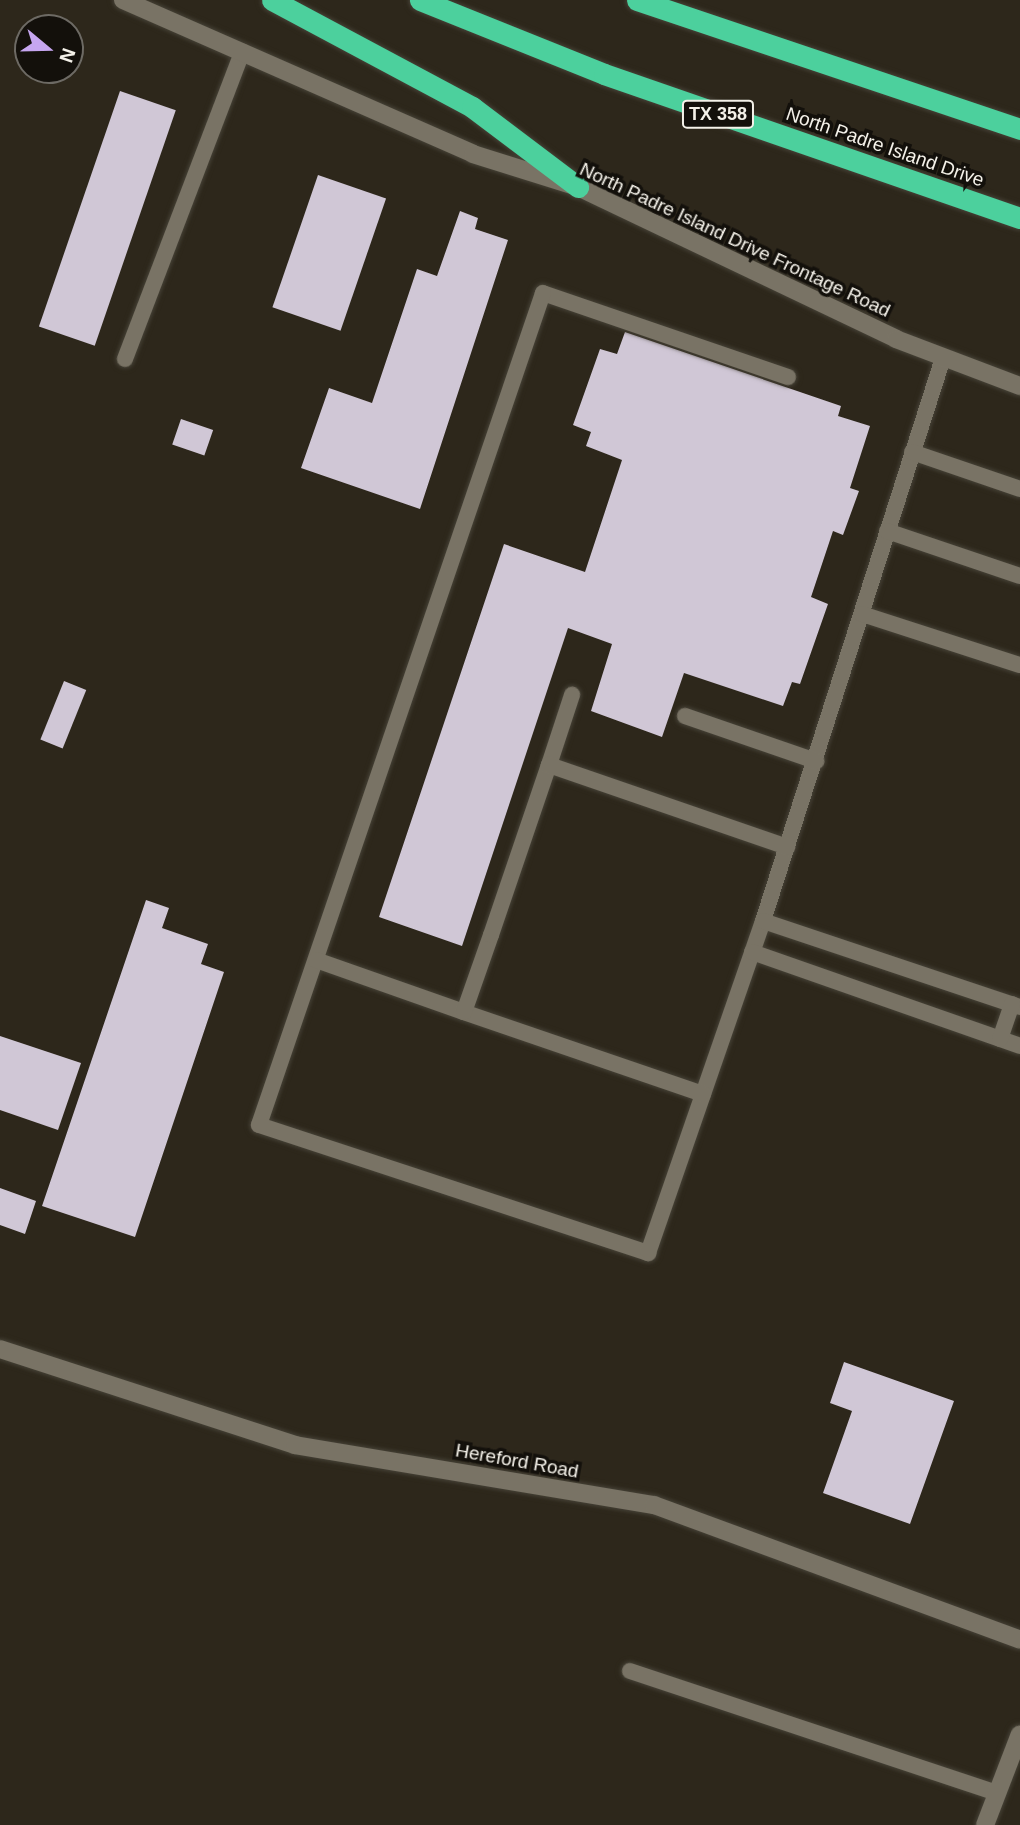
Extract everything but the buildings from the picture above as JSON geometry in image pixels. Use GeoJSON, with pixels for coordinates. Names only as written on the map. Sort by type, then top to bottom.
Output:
{"type":"FeatureCollection","features":[{"type":"Feature","properties":{"kind":"highway"},"geometry":{"type":"LineString","coordinates":[[272,0],[472,107],[578,187]]}},
{"type":"Feature","properties":{"kind":"highway","name":"North Padre Island Drive"},"geometry":{"type":"LineString","coordinates":[[421,0],[604,75],[1020,218]]}},
{"type":"Feature","properties":{"kind":"highway"},"geometry":{"type":"LineString","coordinates":[[638,0],[1020,129]]}},
{"type":"Feature","properties":{"kind":"main road","name":"North Padre Island Drive Frontage Road"},"geometry":{"type":"LineString","coordinates":[[123,0],[473,154],[578,187],[943,358],[1020,386]]}},
{"type":"Feature","properties":{"kind":"main road","name":"Hereford Road"},"geometry":{"type":"LineString","coordinates":[[0,1349],[295,1445],[654,1505],[1020,1640]]}},
{"type":"Feature","properties":{"kind":"main road"},"geometry":{"type":"LineString","coordinates":[[985,1825],[1020,1734]]}},
{"type":"Feature","properties":{"kind":"lane"},"geometry":{"type":"LineString","coordinates":[[125,359],[242,52]]}},
{"type":"Feature","properties":{"kind":"lane"},"geometry":{"type":"LineString","coordinates":[[788,377],[543,293],[259,1125],[648,1253],[816,761],[943,358]]}},
{"type":"Feature","properties":{"kind":"lane"},"geometry":{"type":"LineString","coordinates":[[912,452],[1020,489]]}},
{"type":"Feature","properties":{"kind":"lane"},"geometry":{"type":"LineString","coordinates":[[887,531],[1020,576]]}},
{"type":"Feature","properties":{"kind":"lane"},"geometry":{"type":"LineString","coordinates":[[862,614],[1020,665]]}},
{"type":"Feature","properties":{"kind":"lane"},"geometry":{"type":"LineString","coordinates":[[464,1012],[572,695]]}},
{"type":"Feature","properties":{"kind":"lane"},"geometry":{"type":"LineString","coordinates":[[685,716],[816,761]]}},
{"type":"Feature","properties":{"kind":"lane"},"geometry":{"type":"LineString","coordinates":[[549,765],[787,847]]}},
{"type":"Feature","properties":{"kind":"lane"},"geometry":{"type":"LineString","coordinates":[[763,921],[1016,1005],[1000,1039]]}},
{"type":"Feature","properties":{"kind":"lane"},"geometry":{"type":"LineString","coordinates":[[752,953],[1020,1046]]}},
{"type":"Feature","properties":{"kind":"lane"},"geometry":{"type":"LineString","coordinates":[[316,960],[703,1094]]}},
{"type":"Feature","properties":{"kind":"lane"},"geometry":{"type":"LineString","coordinates":[[630,1671],[997,1793]]}}]}
